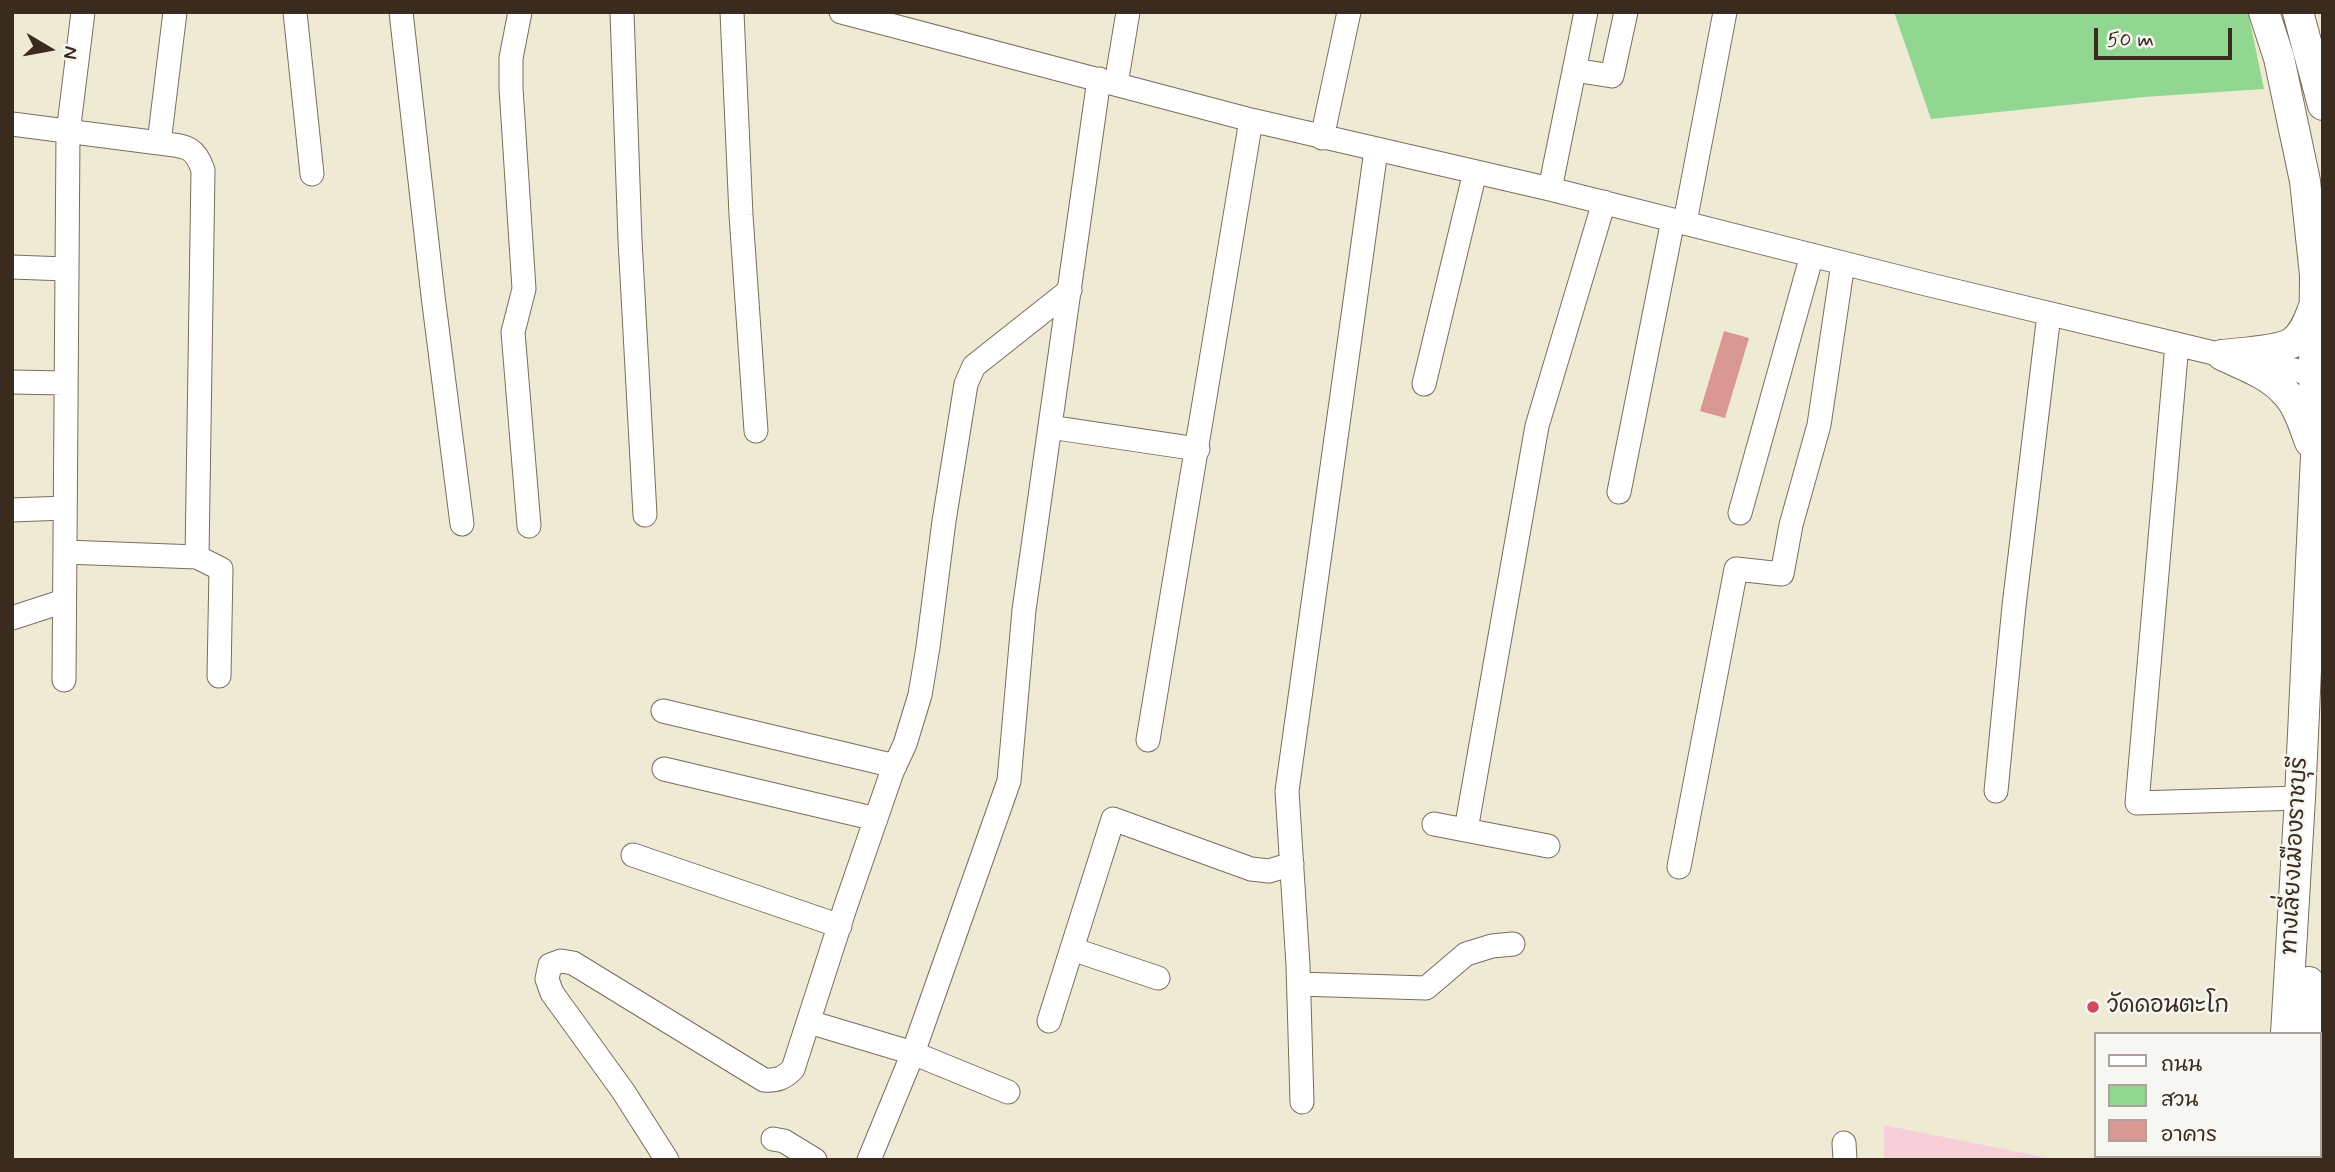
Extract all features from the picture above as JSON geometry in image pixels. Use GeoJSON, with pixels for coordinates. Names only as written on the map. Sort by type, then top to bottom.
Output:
{"type":"FeatureCollection","features":[{"type":"Feature","properties":{"kind":"main road","name":"ทางเลี่ยงเมืองราชบุรี"},"geometry":{"type":"LineString","coordinates":[[2264,12],[2279,58],[2305,181],[2315,275],[2318,375],[2300,798],[2286,1032]]}},
{"type":"Feature","properties":{"kind":"main road"},"geometry":{"type":"LineString","coordinates":[[2279,12],[2309,124],[2323,204]]}},
{"type":"Feature","properties":{"kind":"main road"},"geometry":{"type":"LineString","coordinates":[[2298,12],[2323,105]]}},
{"type":"Feature","properties":{"kind":"main road"},"geometry":{"type":"LineString","coordinates":[[2315,12],[2323,39]]}},
{"type":"Feature","properties":{"kind":"main road"},"geometry":{"type":"LineString","coordinates":[[2222,355],[2267,350],[2293,342],[2306,326],[2315,305]]}},
{"type":"Feature","properties":{"kind":"main road"},"geometry":{"type":"LineString","coordinates":[[2222,355],[2261,374],[2285,392],[2299,414],[2316,456]]}},
{"type":"Feature","properties":{"kind":"main road","name":"ทางเลี่ยงเมืองราชบุรี"},"geometry":{"type":"LineString","coordinates":[[2307,1032],[2323,672]]}},
{"type":"Feature","properties":{"kind":"main road"},"geometry":{"type":"LineString","coordinates":[[2322,1160],[2323,1141]]}},
{"type":"Feature","properties":{"kind":"street"},"geometry":{"type":"LineString","coordinates":[[64,680],[68,133],[83,12]]}},
{"type":"Feature","properties":{"kind":"street"},"geometry":{"type":"LineString","coordinates":[[159,143],[175,12]]}},
{"type":"Feature","properties":{"kind":"street"},"geometry":{"type":"LineString","coordinates":[[295,12],[312,174]]}},
{"type":"Feature","properties":{"kind":"street"},"geometry":{"type":"LineString","coordinates":[[401,12],[462,524]]}},
{"type":"Feature","properties":{"kind":"street"},"geometry":{"type":"LineString","coordinates":[[520,12],[511,58],[511,78],[524,289],[513,332],[529,526]]}},
{"type":"Feature","properties":{"kind":"street"},"geometry":{"type":"LineString","coordinates":[[622,12],[630,240],[645,515]]}},
{"type":"Feature","properties":{"kind":"street"},"geometry":{"type":"LineString","coordinates":[[732,12],[741,215],[756,431]]}},
{"type":"Feature","properties":{"kind":"street"},"geometry":{"type":"LineString","coordinates":[[841,12],[1322,138],[1550,189],[2049,314],[2318,375]]}},
{"type":"Feature","properties":{"kind":"street"},"geometry":{"type":"LineString","coordinates":[[869,1160],[913,1053],[1009,780],[1024,610],[1070,290],[1108,81],[1128,12]]}},
{"type":"Feature","properties":{"kind":"street"},"geometry":{"type":"LineString","coordinates":[[1322,138],[1349,12]]}},
{"type":"Feature","properties":{"kind":"street"},"geometry":{"type":"LineString","coordinates":[[1550,189],[1586,12]]}},
{"type":"Feature","properties":{"kind":"street"},"geometry":{"type":"LineString","coordinates":[[1574,70],[1612,76],[1626,12]]}},
{"type":"Feature","properties":{"kind":"street"},"geometry":{"type":"LineString","coordinates":[[1619,492],[1725,12]]}},
{"type":"Feature","properties":{"kind":"street"},"geometry":{"type":"LineString","coordinates":[[1148,740],[1251,120]]}},
{"type":"Feature","properties":{"kind":"street"},"geometry":{"type":"LineString","coordinates":[[12,124],[188,147],[198,155],[203,170],[197,557]]}},
{"type":"Feature","properties":{"kind":"street"},"geometry":{"type":"LineString","coordinates":[[1302,1102],[1299,984],[1287,791],[1376,150]]}},
{"type":"Feature","properties":{"kind":"street"},"geometry":{"type":"LineString","coordinates":[[1424,384],[1475,172]]}},
{"type":"Feature","properties":{"kind":"street"},"geometry":{"type":"LineString","coordinates":[[1466,830],[1537,426],[1604,202]]}},
{"type":"Feature","properties":{"kind":"street"},"geometry":{"type":"LineString","coordinates":[[1740,513],[1812,255]]}},
{"type":"Feature","properties":{"kind":"street"},"geometry":{"type":"LineString","coordinates":[[1679,867],[1736,569],[1782,574],[1791,525],[1819,425],[1843,263]]}},
{"type":"Feature","properties":{"kind":"street"},"geometry":{"type":"LineString","coordinates":[[12,267],[66,269]]}},
{"type":"Feature","properties":{"kind":"street"},"geometry":{"type":"LineString","coordinates":[[667,1160],[623,1091],[552,993],[547,979],[551,965],[561,961],[573,963],[764,1080],[785,1078],[793,1069],[920,695],[966,384],[974,366],[1070,290]]}},
{"type":"Feature","properties":{"kind":"street"},"geometry":{"type":"LineString","coordinates":[[1996,791],[2014,606],[2049,314]]}},
{"type":"Feature","properties":{"kind":"street"},"geometry":{"type":"LineString","coordinates":[[2177,344],[2137,803],[2300,798]]}},
{"type":"Feature","properties":{"kind":"street"},"geometry":{"type":"LineString","coordinates":[[12,382],[65,383]]}},
{"type":"Feature","properties":{"kind":"street"},"geometry":{"type":"LineString","coordinates":[[1050,427],[1198,449]]}},
{"type":"Feature","properties":{"kind":"street"},"geometry":{"type":"LineString","coordinates":[[12,510],[65,508]]}},
{"type":"Feature","properties":{"kind":"street"},"geometry":{"type":"LineString","coordinates":[[65,552],[197,557],[221,569],[219,676]]}},
{"type":"Feature","properties":{"kind":"street"},"geometry":{"type":"LineString","coordinates":[[12,618],[64,601]]}},
{"type":"Feature","properties":{"kind":"street"},"geometry":{"type":"LineString","coordinates":[[663,711],[895,766]]}},
{"type":"Feature","properties":{"kind":"street"},"geometry":{"type":"LineString","coordinates":[[664,769],[876,819]]}},
{"type":"Feature","properties":{"kind":"street"},"geometry":{"type":"LineString","coordinates":[[1049,1021],[1113,819],[1251,869],[1269,871],[1292,864]]}},
{"type":"Feature","properties":{"kind":"street"},"geometry":{"type":"LineString","coordinates":[[1434,824],[1548,846]]}},
{"type":"Feature","properties":{"kind":"street"},"geometry":{"type":"LineString","coordinates":[[634,855],[840,926]]}},
{"type":"Feature","properties":{"kind":"street"},"geometry":{"type":"LineString","coordinates":[[1299,984],[1426,988],[1466,954],[1492,946],[1513,944]]}},
{"type":"Feature","properties":{"kind":"street"},"geometry":{"type":"LineString","coordinates":[[1072,949],[1158,978]]}},
{"type":"Feature","properties":{"kind":"street"},"geometry":{"type":"LineString","coordinates":[[809,1022],[913,1053],[1008,1092]]}},
{"type":"Feature","properties":{"kind":"street"},"geometry":{"type":"LineString","coordinates":[[773,1139],[784,1141],[816,1160]]}},
{"type":"Feature","properties":{"kind":"shaded area"},"geometry":{"type":"Polygon","coordinates":[[[1884,1125],[2059,1160],[1884,1160],[1884,1125]]]}},
{"type":"Feature","properties":{"kind":"green space"},"geometry":{"type":"Polygon","coordinates":[[[1894,12],[2248,12],[2264,89],[2144,97],[1931,119],[1894,12]]]}},
{"type":"Feature","properties":{"kind":"building"},"geometry":{"type":"Polygon","coordinates":[[[1724,331],[1749,338],[1725,418],[1700,411],[1724,331]]]}},
{"type":"Feature","properties":{"kind":"place","name":"วัดดอนตะโก"},"geometry":{"type":"Point","coordinates":[2093,1007]}}]}
